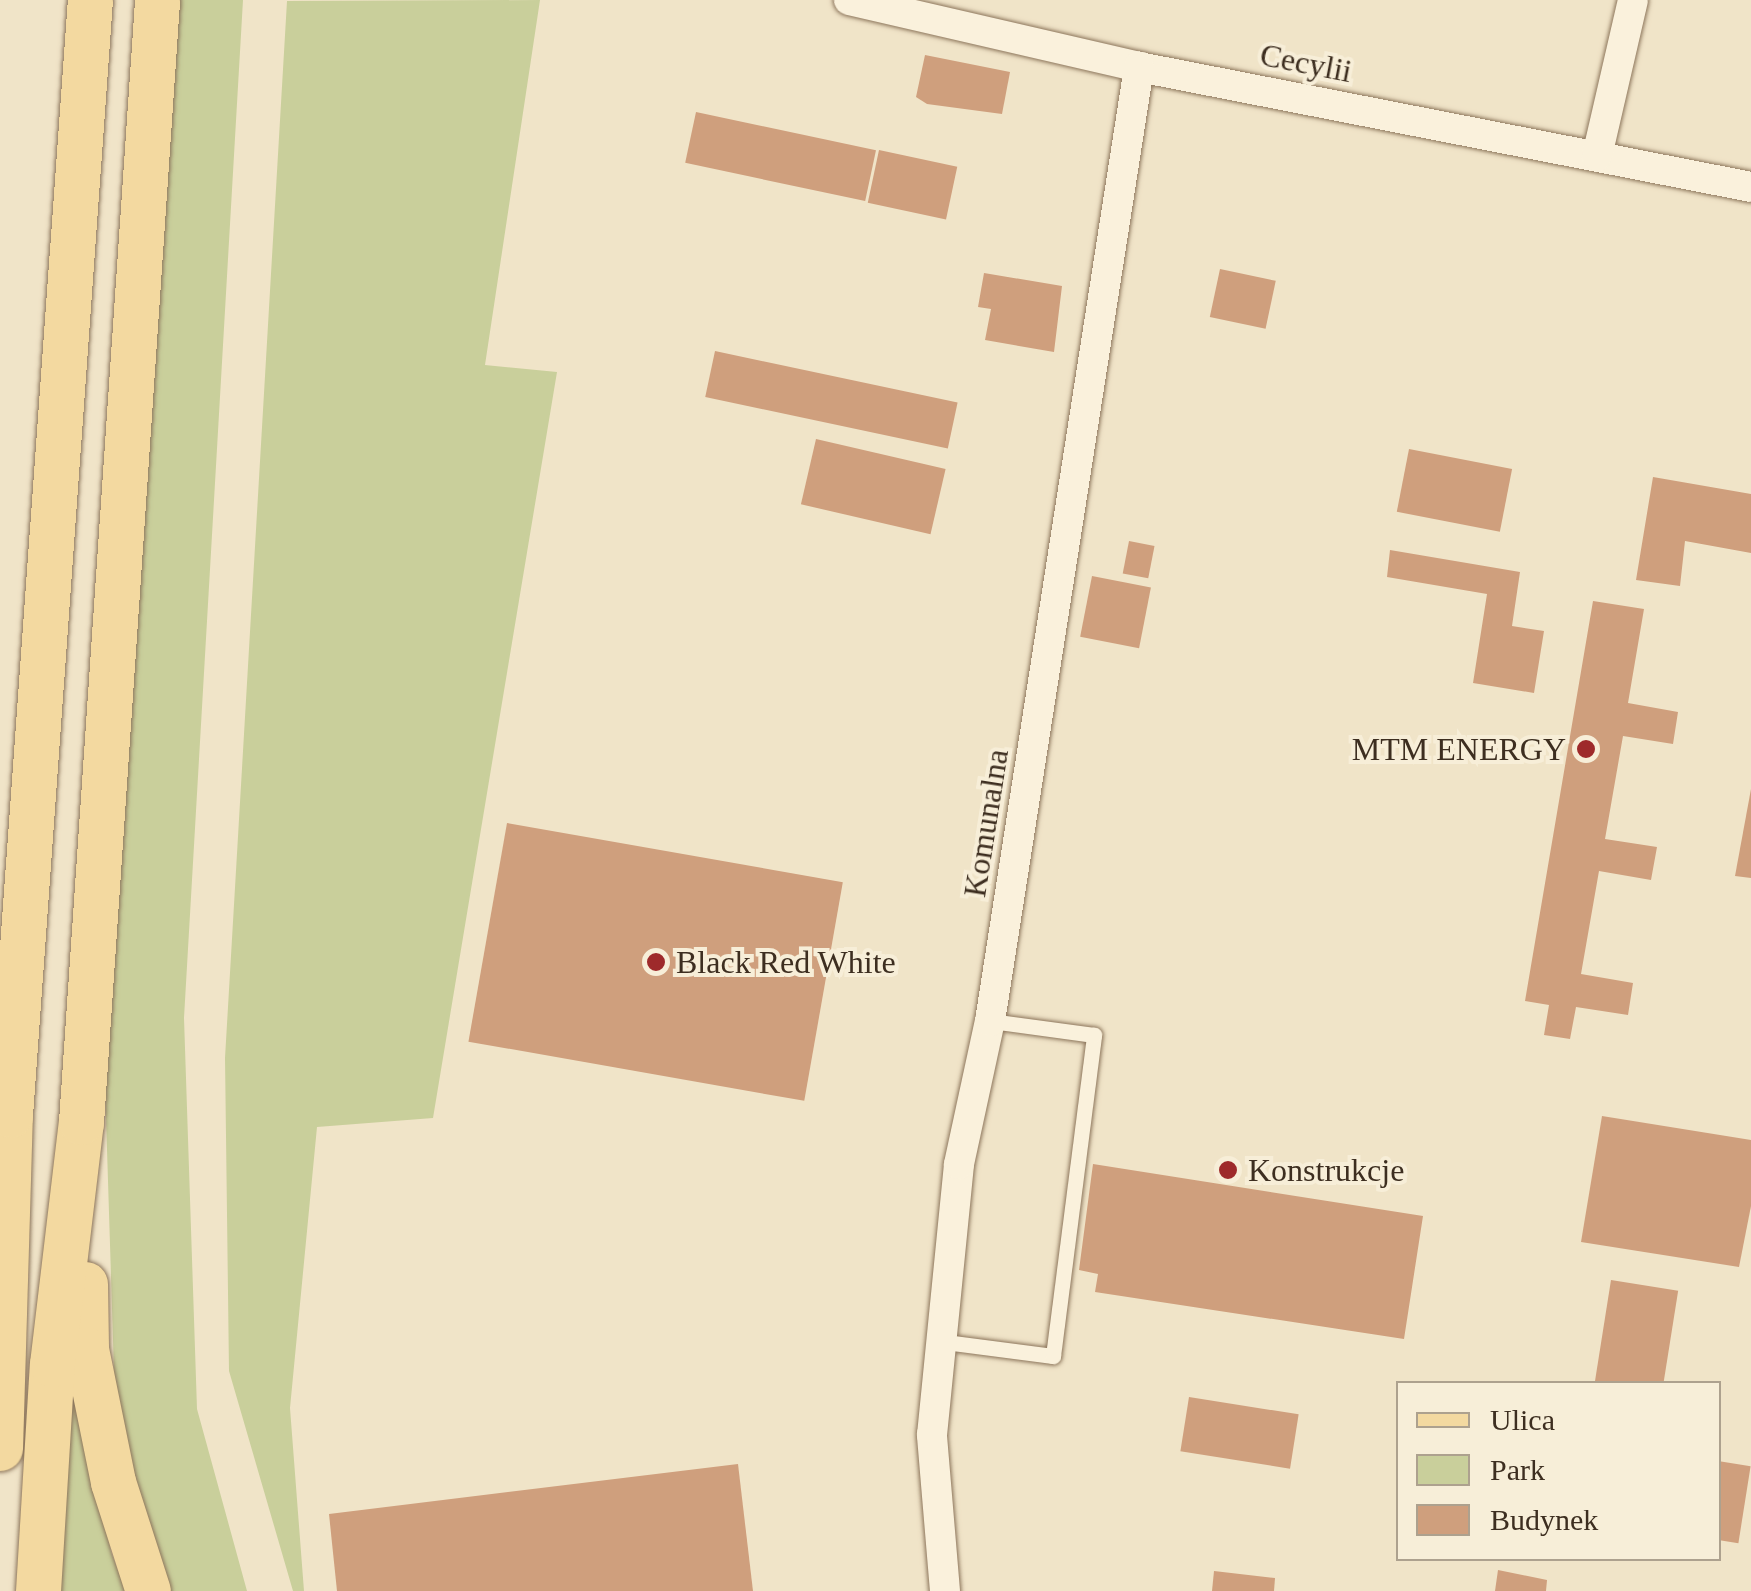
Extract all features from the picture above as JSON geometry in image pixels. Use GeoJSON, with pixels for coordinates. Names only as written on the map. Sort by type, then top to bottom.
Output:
{"type":"FeatureCollection","features":[{"type":"Feature","properties":{"kind":"main road"},"geometry":{"type":"LineString","coordinates":[[0,1448],[10,1115],[90,0]]}},
{"type":"Feature","properties":{"kind":"main road"},"geometry":{"type":"LineString","coordinates":[[38,1591],[52,1364],[80,1122],[156,0]]}},
{"type":"Feature","properties":{"kind":"main road"},"geometry":{"type":"LineString","coordinates":[[0,1172],[10,1115]]}},
{"type":"Feature","properties":{"kind":"main road"},"geometry":{"type":"LineString","coordinates":[[80,1122],[86,1349],[113,1482],[148,1591]]}},
{"type":"Feature","properties":{"kind":"street","name":"Cecylii"},"geometry":{"type":"LineString","coordinates":[[849,0],[1139,66],[1751,188]]}},
{"type":"Feature","properties":{"kind":"street"},"geometry":{"type":"LineString","coordinates":[[1597,156],[1633,0]]}},
{"type":"Feature","properties":{"kind":"street","name":"Komunalna"},"geometry":{"type":"LineString","coordinates":[[945,1591],[932,1435],[946,1342],[959,1164],[990,1022],[1139,66]]}},
{"type":"Feature","properties":{"kind":"lane"},"geometry":{"type":"LineString","coordinates":[[946,1342],[1053,1356],[1094,1035],[990,1022]]}},
{"type":"Feature","properties":{"kind":"green space"},"geometry":{"type":"Polygon","coordinates":[[[178,0],[243,0],[184,1018],[197,1409],[247,1591],[162,1591],[116,1435],[104,1054],[178,0]]]}},
{"type":"Feature","properties":{"kind":"green space"},"geometry":{"type":"Polygon","coordinates":[[[540,0],[485,365],[557,372],[433,1118],[317,1127],[290,1408],[304,1591],[293,1591],[229,1371],[225,1058],[287,1],[540,0]]]}},
{"type":"Feature","properties":{"kind":"green space"},"geometry":{"type":"Polygon","coordinates":[[[70,1357],[111,1552],[126,1591],[50,1591],[70,1357]]]}},
{"type":"Feature","properties":{"kind":"building"},"geometry":{"type":"Polygon","coordinates":[[[925,55],[1010,72],[1002,114],[927,104],[916,97],[925,55]]]}},
{"type":"Feature","properties":{"kind":"building"},"geometry":{"type":"Polygon","coordinates":[[[696,112],[876,150],[865,201],[685,163],[696,112]]]}},
{"type":"Feature","properties":{"kind":"building"},"geometry":{"type":"Polygon","coordinates":[[[879,150],[957,167],[946,219],[868,203],[879,150]]]}},
{"type":"Feature","properties":{"kind":"building"},"geometry":{"type":"Polygon","coordinates":[[[1220,269],[1276,281],[1266,329],[1210,317],[1220,269]]]}},
{"type":"Feature","properties":{"kind":"building"},"geometry":{"type":"Polygon","coordinates":[[[984,273],[1062,286],[1054,352],[985,340],[991,309],[978,307],[984,273]]]}},
{"type":"Feature","properties":{"kind":"building"},"geometry":{"type":"Polygon","coordinates":[[[715,351],[958,403],[948,449],[705,397],[715,351]]]}},
{"type":"Feature","properties":{"kind":"building"},"geometry":{"type":"Polygon","coordinates":[[[816,439],[946,469],[931,534],[801,504],[816,439]]]}},
{"type":"Feature","properties":{"kind":"building"},"geometry":{"type":"Polygon","coordinates":[[[1409,449],[1512,469],[1500,532],[1397,512],[1409,449]]]}},
{"type":"Feature","properties":{"kind":"building"},"geometry":{"type":"Polygon","coordinates":[[[1653,477],[1751,494],[1751,553],[1685,541],[1680,586],[1636,580],[1653,477]]]}},
{"type":"Feature","properties":{"kind":"building"},"geometry":{"type":"Polygon","coordinates":[[[1129,541],[1155,546],[1148,578],[1123,573],[1129,541]]]}},
{"type":"Feature","properties":{"kind":"building"},"geometry":{"type":"Polygon","coordinates":[[[1390,550],[1520,572],[1512,626],[1544,631],[1534,693],[1473,683],[1487,594],[1387,577],[1390,550]]]}},
{"type":"Feature","properties":{"kind":"building"},"geometry":{"type":"Polygon","coordinates":[[[1092,576],[1151,587],[1139,648],[1080,637],[1092,576]]]}},
{"type":"Feature","properties":{"kind":"building"},"geometry":{"type":"Polygon","coordinates":[[[1593,601],[1644,609],[1628,703],[1678,712],[1673,744],[1623,736],[1605,839],[1657,847],[1651,880],[1599,871],[1581,974],[1633,983],[1628,1015],[1576,1007],[1570,1039],[1544,1035],[1549,1005],[1525,1001],[1593,601]]]}},
{"type":"Feature","properties":{"kind":"building"},"geometry":{"type":"Polygon","coordinates":[[[1751,789],[1751,878],[1735,876],[1751,789]]]}},
{"type":"Feature","properties":{"kind":"building","name":"Black Red White"},"geometry":{"type":"Polygon","coordinates":[[[507,823],[843,882],[804,1101],[468,1042],[507,823]]]}},
{"type":"Feature","properties":{"kind":"building"},"geometry":{"type":"Polygon","coordinates":[[[1602,1116],[1751,1140],[1751,1206],[1739,1267],[1581,1242],[1602,1116]]]}},
{"type":"Feature","properties":{"kind":"building"},"geometry":{"type":"Polygon","coordinates":[[[1093,1164],[1423,1216],[1404,1339],[1095,1292],[1098,1274],[1079,1270],[1093,1164]]]}},
{"type":"Feature","properties":{"kind":"building"},"geometry":{"type":"Polygon","coordinates":[[[1611,1280],[1678,1291],[1664,1381],[1595,1381],[1611,1280]]]}},
{"type":"Feature","properties":{"kind":"building"},"geometry":{"type":"Polygon","coordinates":[[[1189,1397],[1299,1414],[1290,1469],[1180,1451],[1189,1397]]]}},
{"type":"Feature","properties":{"kind":"building"},"geometry":{"type":"Polygon","coordinates":[[[1721,1461],[1751,1466],[1738,1543],[1721,1540],[1721,1461]]]}},
{"type":"Feature","properties":{"kind":"building"},"geometry":{"type":"Polygon","coordinates":[[[738,1464],[753,1591],[337,1591],[329,1514],[738,1464]]]}},
{"type":"Feature","properties":{"kind":"building"},"geometry":{"type":"Polygon","coordinates":[[[1498,1570],[1547,1580],[1546,1591],[1495,1591],[1498,1570]]]}},
{"type":"Feature","properties":{"kind":"building"},"geometry":{"type":"Polygon","coordinates":[[[1214,1571],[1275,1578],[1274,1591],[1212,1591],[1214,1571]]]}},
{"type":"Feature","properties":{"kind":"place","name":"MTM ENERGY"},"geometry":{"type":"Point","coordinates":[1586,749]}},
{"type":"Feature","properties":{"kind":"place","name":"Black Red White"},"geometry":{"type":"Point","coordinates":[656,962]}},
{"type":"Feature","properties":{"kind":"place","name":"Konstrukcje"},"geometry":{"type":"Point","coordinates":[1228,1170]}}]}
